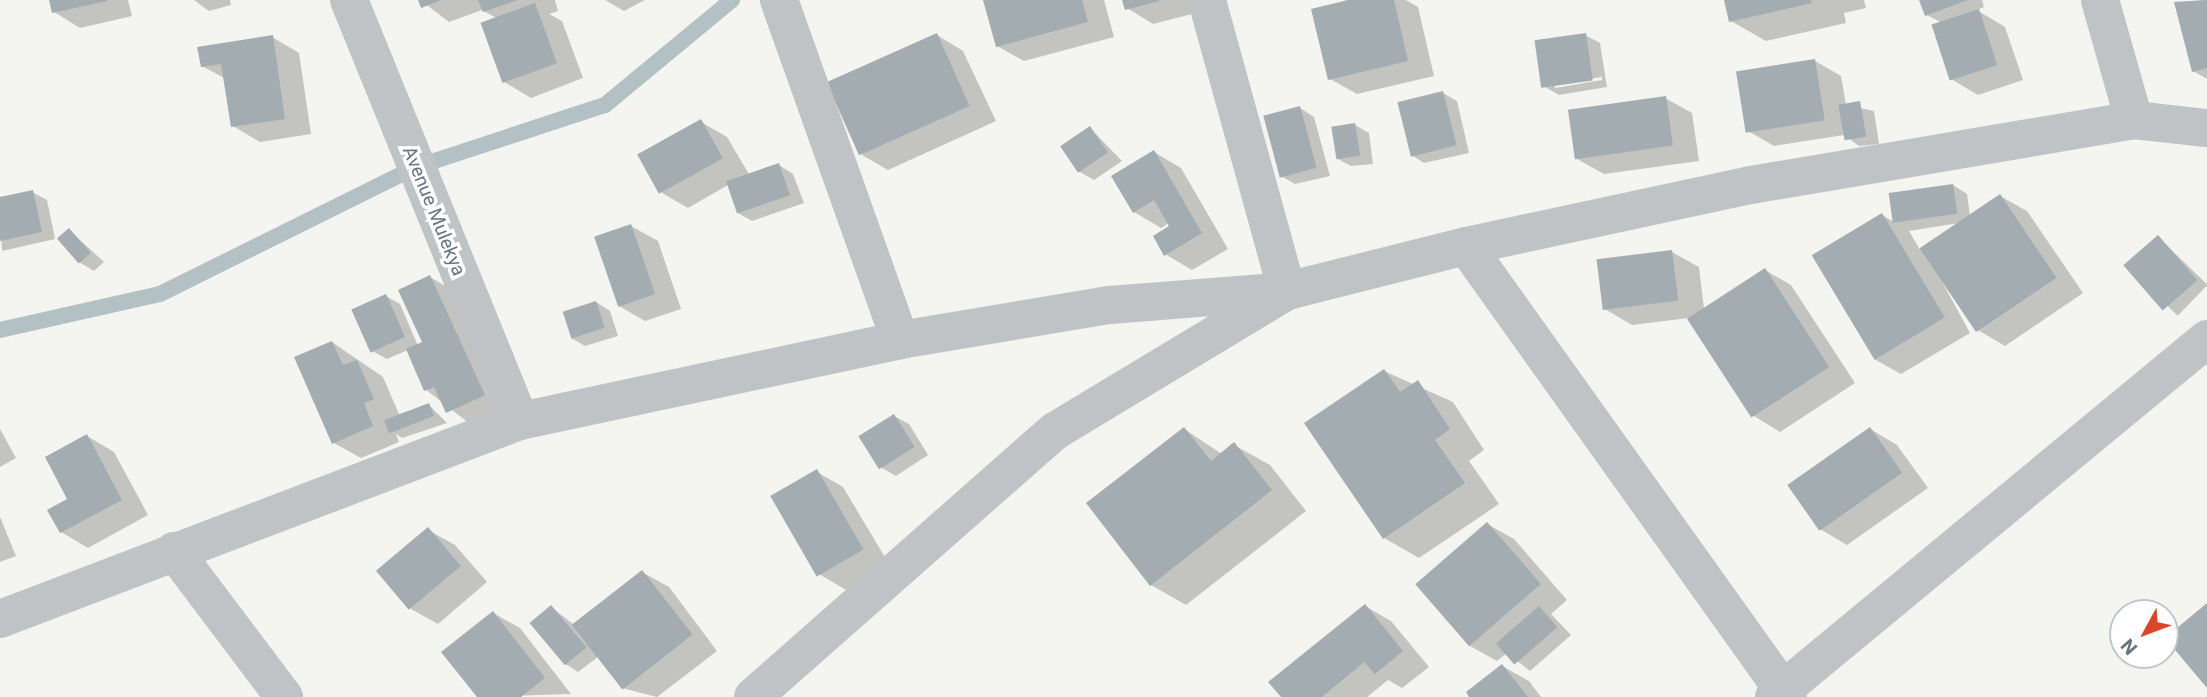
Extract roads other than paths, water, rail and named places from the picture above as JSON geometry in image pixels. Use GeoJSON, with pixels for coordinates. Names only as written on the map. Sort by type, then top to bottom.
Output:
{"type":"FeatureCollection","features":[{"type":"Feature","properties":{"kind":"street","name":"Avenue Mulekya"},"geometry":{"type":"LineString","coordinates":[[349,0],[520,421]]}},
{"type":"Feature","properties":{"kind":"street"},"geometry":{"type":"LineString","coordinates":[[779,0],[900,340]]}},
{"type":"Feature","properties":{"kind":"street"},"geometry":{"type":"LineString","coordinates":[[1207,0],[1287,291]]}},
{"type":"Feature","properties":{"kind":"street"},"geometry":{"type":"LineString","coordinates":[[2100,0],[2134,120]]}},
{"type":"Feature","properties":{"kind":"street"},"geometry":{"type":"LineString","coordinates":[[0,620],[174,551],[520,421],[900,340],[1110,305],[1287,291],[1466,246],[1751,185],[2134,120],[2207,128]]}},
{"type":"Feature","properties":{"kind":"street"},"geometry":{"type":"LineString","coordinates":[[1466,246],[1782,695],[2207,339]]}},
{"type":"Feature","properties":{"kind":"street"},"geometry":{"type":"LineString","coordinates":[[753,697],[1055,431],[1287,291]]}},
{"type":"Feature","properties":{"kind":"street"},"geometry":{"type":"LineString","coordinates":[[174,551],[284,697]]}},
{"type":"Feature","properties":{"kind":"waterway"},"geometry":{"type":"LineString","coordinates":[[0,330],[160,294],[416,167],[605,105],[732,0]]}}]}
